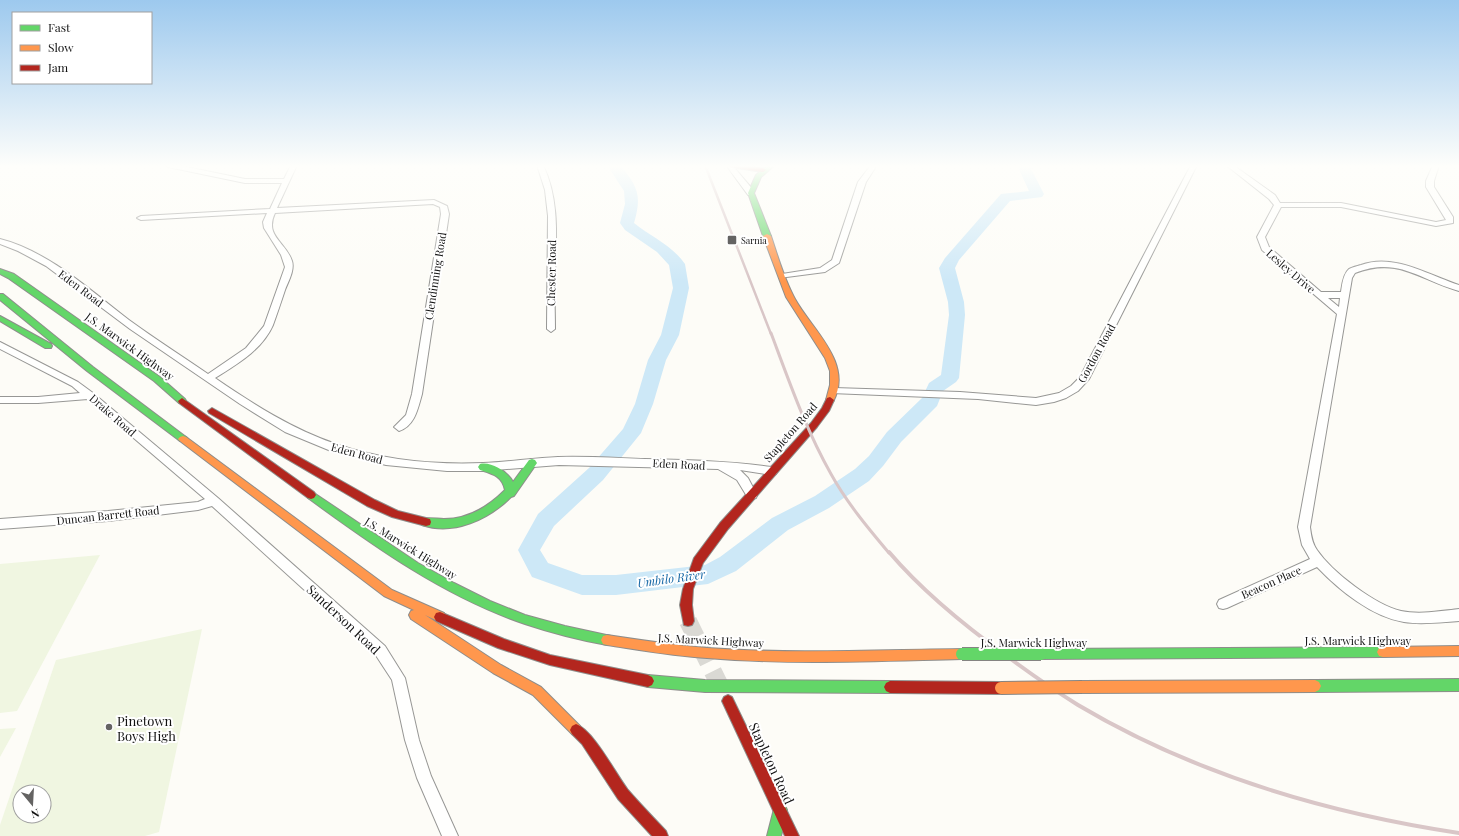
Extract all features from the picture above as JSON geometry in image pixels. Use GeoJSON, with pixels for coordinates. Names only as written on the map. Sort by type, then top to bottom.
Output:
{"type":"FeatureCollection","features":[{"type":"Feature","properties":{"kind":"main road","name":"Stapleton Road"},"geometry":{"type":"LineString","coordinates":[[688,621],[686,605],[688,589],[698,562],[724,526],[814,425],[826,409],[834,391],[834,376],[828,353],[790,298],[755,204]]}},
{"type":"Feature","properties":{"kind":"main road","name":"J.S. Marwick Highway"},"geometry":{"type":"LineString","coordinates":[[0,271],[11,276],[157,379],[187,405],[392,553],[441,583],[479,601],[544,625],[587,637],[649,648],[745,655],[1459,652]]}},
{"type":"Feature","properties":{"kind":"main road"},"geometry":{"type":"LineString","coordinates":[[0,296],[90,369],[388,593],[406,609],[497,669],[536,692],[586,740],[623,794],[661,836]]}},
{"type":"Feature","properties":{"kind":"main road"},"geometry":{"type":"LineString","coordinates":[[0,318],[90,369]]}},
{"type":"Feature","properties":{"kind":"main road"},"geometry":{"type":"LineString","coordinates":[[157,379],[372,504],[400,516],[424,523],[456,522],[481,515],[495,508],[511,492],[532,463]]}},
{"type":"Feature","properties":{"kind":"main road"},"geometry":{"type":"LineString","coordinates":[[483,467],[503,472],[508,477],[511,492]]}},
{"type":"Feature","properties":{"kind":"main road"},"geometry":{"type":"LineString","coordinates":[[388,593],[466,629],[543,658],[595,671],[651,682],[757,688],[1459,685]]}},
{"type":"Feature","properties":{"kind":"main road","name":"Stapleton Road"},"geometry":{"type":"LineString","coordinates":[[728,701],[792,836]]}},
{"type":"Feature","properties":{"kind":"main road"},"geometry":{"type":"LineString","coordinates":[[774,836],[780,810]]}},
{"type":"Feature","properties":{"kind":"street"},"geometry":{"type":"LineString","coordinates":[[208,378],[247,351],[260,339],[268,326],[287,278],[288,261],[267,226],[274,204]]}},
{"type":"Feature","properties":{"kind":"street","name":"Clendinning Road"},"geometry":{"type":"LineString","coordinates":[[141,218],[398,204]]}},
{"type":"Feature","properties":{"kind":"street","name":"Clendinning Road"},"geometry":{"type":"LineString","coordinates":[[399,428],[410,417],[417,394],[446,209],[439,204]]}},
{"type":"Feature","properties":{"kind":"street","name":"Chester Road"},"geometry":{"type":"LineString","coordinates":[[550,204],[552,249],[551,329]]}},
{"type":"Feature","properties":{"kind":"street"},"geometry":{"type":"LineString","coordinates":[[782,276],[822,270],[836,261],[855,204]]}},
{"type":"Feature","properties":{"kind":"street","name":"Gordon Road"},"geometry":{"type":"LineString","coordinates":[[834,391],[949,395],[1037,401],[1054,399],[1081,384],[1174,204]]}},
{"type":"Feature","properties":{"kind":"street"},"geometry":{"type":"LineString","coordinates":[[1278,205],[1351,206],[1421,222],[1443,224],[1450,220],[1441,204]]}},
{"type":"Feature","properties":{"kind":"street","name":"Lesley Drive"},"geometry":{"type":"LineString","coordinates":[[1278,205],[1261,237],[1263,245],[1269,252],[1342,314]]}},
{"type":"Feature","properties":{"kind":"street","name":"Eden Road"},"geometry":{"type":"LineString","coordinates":[[0,241],[21,249],[49,264],[133,327],[208,378],[289,429],[335,448],[379,460],[415,465],[483,467],[585,461],[754,467],[772,471]]}},
{"type":"Feature","properties":{"kind":"street"},"geometry":{"type":"LineString","coordinates":[[1459,288],[1395,264],[1372,263],[1352,271],[1348,278],[1304,527],[1308,545],[1318,561],[1361,596],[1380,609],[1396,616],[1433,617],[1459,615]]}},
{"type":"Feature","properties":{"kind":"street"},"geometry":{"type":"LineString","coordinates":[[1318,294],[1330,296],[1346,294]]}},
{"type":"Feature","properties":{"kind":"street","name":"Drake Road"},"geometry":{"type":"LineString","coordinates":[[0,345],[75,384],[90,395],[214,501]]}},
{"type":"Feature","properties":{"kind":"street"},"geometry":{"type":"LineString","coordinates":[[0,400],[46,400],[90,395]]}},
{"type":"Feature","properties":{"kind":"street"},"geometry":{"type":"LineString","coordinates":[[716,466],[729,469],[741,475],[748,483],[752,495]]}},
{"type":"Feature","properties":{"kind":"street","name":"Duncan Barrett Road"},"geometry":{"type":"LineString","coordinates":[[0,524],[198,506],[214,501]]}},
{"type":"Feature","properties":{"kind":"street","name":"Sanderson Road"},"geometry":{"type":"LineString","coordinates":[[214,501],[380,650],[398,678],[412,740],[424,778],[450,836]]}},
{"type":"Feature","properties":{"kind":"street","name":"Beacon Place"},"geometry":{"type":"LineString","coordinates":[[1223,604],[1318,561]]}},
{"type":"Feature","properties":{"kind":"green space"},"geometry":{"type":"Polygon","coordinates":[[[100,555],[17,711],[0,713],[0,564],[100,555]]]}},
{"type":"Feature","properties":{"kind":"green space"},"geometry":{"type":"Polygon","coordinates":[[[202,629],[159,832],[145,836],[0,836],[0,825],[12,790],[12,824],[52,824],[52,784],[14,784],[56,660],[202,629]]]}},
{"type":"Feature","properties":{"kind":"green space"},"geometry":{"type":"Polygon","coordinates":[[[16,728],[0,757],[0,729],[16,728]]]}},
{"type":"Feature","properties":{"kind":"waterway","name":"Umbilo River"},"geometry":{"type":"LineString","coordinates":[[632,204],[627,223],[630,227],[662,249],[677,264],[681,288],[670,335],[657,360],[644,404],[631,433],[596,474],[546,520],[529,550],[540,570],[582,585],[616,585],[708,574],[728,564],[780,524],[822,502],[862,475],[876,461],[894,437],[930,401],[935,387],[950,378],[957,315],[956,302],[947,268],[953,258],[979,230],[998,204]]}},
{"type":"Feature","properties":{"kind":"tunnel"},"geometry":{"type":"LineString","coordinates":[[688,621],[722,690]]}},
{"type":"Feature","properties":{"kind":"railway"},"geometry":{"type":"LineString","coordinates":[[720,204],[771,334]]}},
{"type":"Feature","properties":{"kind":"railway"},"geometry":{"type":"LineString","coordinates":[[771,333],[798,405],[822,457],[837,485],[866,525],[889,553]]}},
{"type":"Feature","properties":{"kind":"railway"},"geometry":{"type":"LineString","coordinates":[[889,552],[930,595],[976,633],[1060,694],[1122,729],[1215,771],[1262,787],[1311,802],[1360,814],[1409,825],[1459,833]]}},
{"type":"Feature","properties":{"kind":"traffic: fast"},"geometry":{"type":"LineString","coordinates":[[755,204],[767,236]]}},
{"type":"Feature","properties":{"kind":"traffic: fast"},"geometry":{"type":"LineString","coordinates":[[0,271],[11,276],[157,379],[182,401]]}},
{"type":"Feature","properties":{"kind":"traffic: fast"},"geometry":{"type":"LineString","coordinates":[[0,296],[90,369],[183,439]]}},
{"type":"Feature","properties":{"kind":"traffic: fast"},"geometry":{"type":"LineString","coordinates":[[0,318],[48,346]]}},
{"type":"Feature","properties":{"kind":"traffic: fast"},"geometry":{"type":"LineString","coordinates":[[426,522],[461,522],[476,517],[489,510],[512,490],[532,463]]}},
{"type":"Feature","properties":{"kind":"traffic: fast"},"geometry":{"type":"LineString","coordinates":[[483,467],[502,474],[507,481],[511,493]]}},
{"type":"Feature","properties":{"kind":"traffic: fast"},"geometry":{"type":"LineString","coordinates":[[311,495],[380,544],[415,566],[486,604],[524,619],[565,631],[607,640]]}},
{"type":"Feature","properties":{"kind":"traffic: fast"},"geometry":{"type":"LineString","coordinates":[[1041,654],[1383,652]]}},
{"type":"Feature","properties":{"kind":"traffic: fast"},"geometry":{"type":"LineString","coordinates":[[962,654],[1041,654]]}},
{"type":"Feature","properties":{"kind":"traffic: fast"},"geometry":{"type":"LineString","coordinates":[[648,681],[705,686],[890,687]]}},
{"type":"Feature","properties":{"kind":"traffic: fast"},"geometry":{"type":"LineString","coordinates":[[1315,686],[1459,685]]}},
{"type":"Feature","properties":{"kind":"traffic: fast"},"geometry":{"type":"LineString","coordinates":[[774,836],[780,810]]}},
{"type":"Feature","properties":{"kind":"traffic: slow"},"geometry":{"type":"LineString","coordinates":[[767,236],[790,297],[830,358],[834,371],[834,385],[830,400]]}},
{"type":"Feature","properties":{"kind":"traffic: slow"},"geometry":{"type":"LineString","coordinates":[[183,439],[388,593],[440,617]]}},
{"type":"Feature","properties":{"kind":"traffic: slow"},"geometry":{"type":"LineString","coordinates":[[415,615],[497,669],[537,691],[576,730]]}},
{"type":"Feature","properties":{"kind":"traffic: slow"},"geometry":{"type":"LineString","coordinates":[[607,640],[650,647],[722,654],[782,656],[962,654]]}},
{"type":"Feature","properties":{"kind":"traffic: slow"},"geometry":{"type":"LineString","coordinates":[[1383,652],[1459,651]]}},
{"type":"Feature","properties":{"kind":"traffic: slow"},"geometry":{"type":"LineString","coordinates":[[1082,687],[1315,686]]}},
{"type":"Feature","properties":{"kind":"traffic: slow"},"geometry":{"type":"LineString","coordinates":[[1001,688],[1082,687]]}},
{"type":"Feature","properties":{"kind":"traffic: jam"},"geometry":{"type":"LineString","coordinates":[[688,621],[686,605],[688,589],[698,561],[724,526],[814,425],[826,409],[830,400]]}},
{"type":"Feature","properties":{"kind":"traffic: jam"},"geometry":{"type":"LineString","coordinates":[[182,401],[311,495]]}},
{"type":"Feature","properties":{"kind":"traffic: jam"},"geometry":{"type":"LineString","coordinates":[[212,411],[371,503],[396,514],[426,522]]}},
{"type":"Feature","properties":{"kind":"traffic: jam"},"geometry":{"type":"LineString","coordinates":[[440,617],[502,644],[550,660],[648,681]]}},
{"type":"Feature","properties":{"kind":"traffic: jam"},"geometry":{"type":"LineString","coordinates":[[890,687],[1001,688]]}},
{"type":"Feature","properties":{"kind":"traffic: jam"},"geometry":{"type":"LineString","coordinates":[[728,701],[792,836]]}},
{"type":"Feature","properties":{"kind":"traffic: jam"},"geometry":{"type":"LineString","coordinates":[[576,730],[586,740],[623,794],[661,836]]}},
{"type":"Feature","properties":{"kind":"place","name":"Sarnia"},"geometry":{"type":"Point","coordinates":[732,240]}},
{"type":"Feature","properties":{"kind":"place","name":"Pinetown Boys High"},"geometry":{"type":"Point","coordinates":[109,727]}}]}
